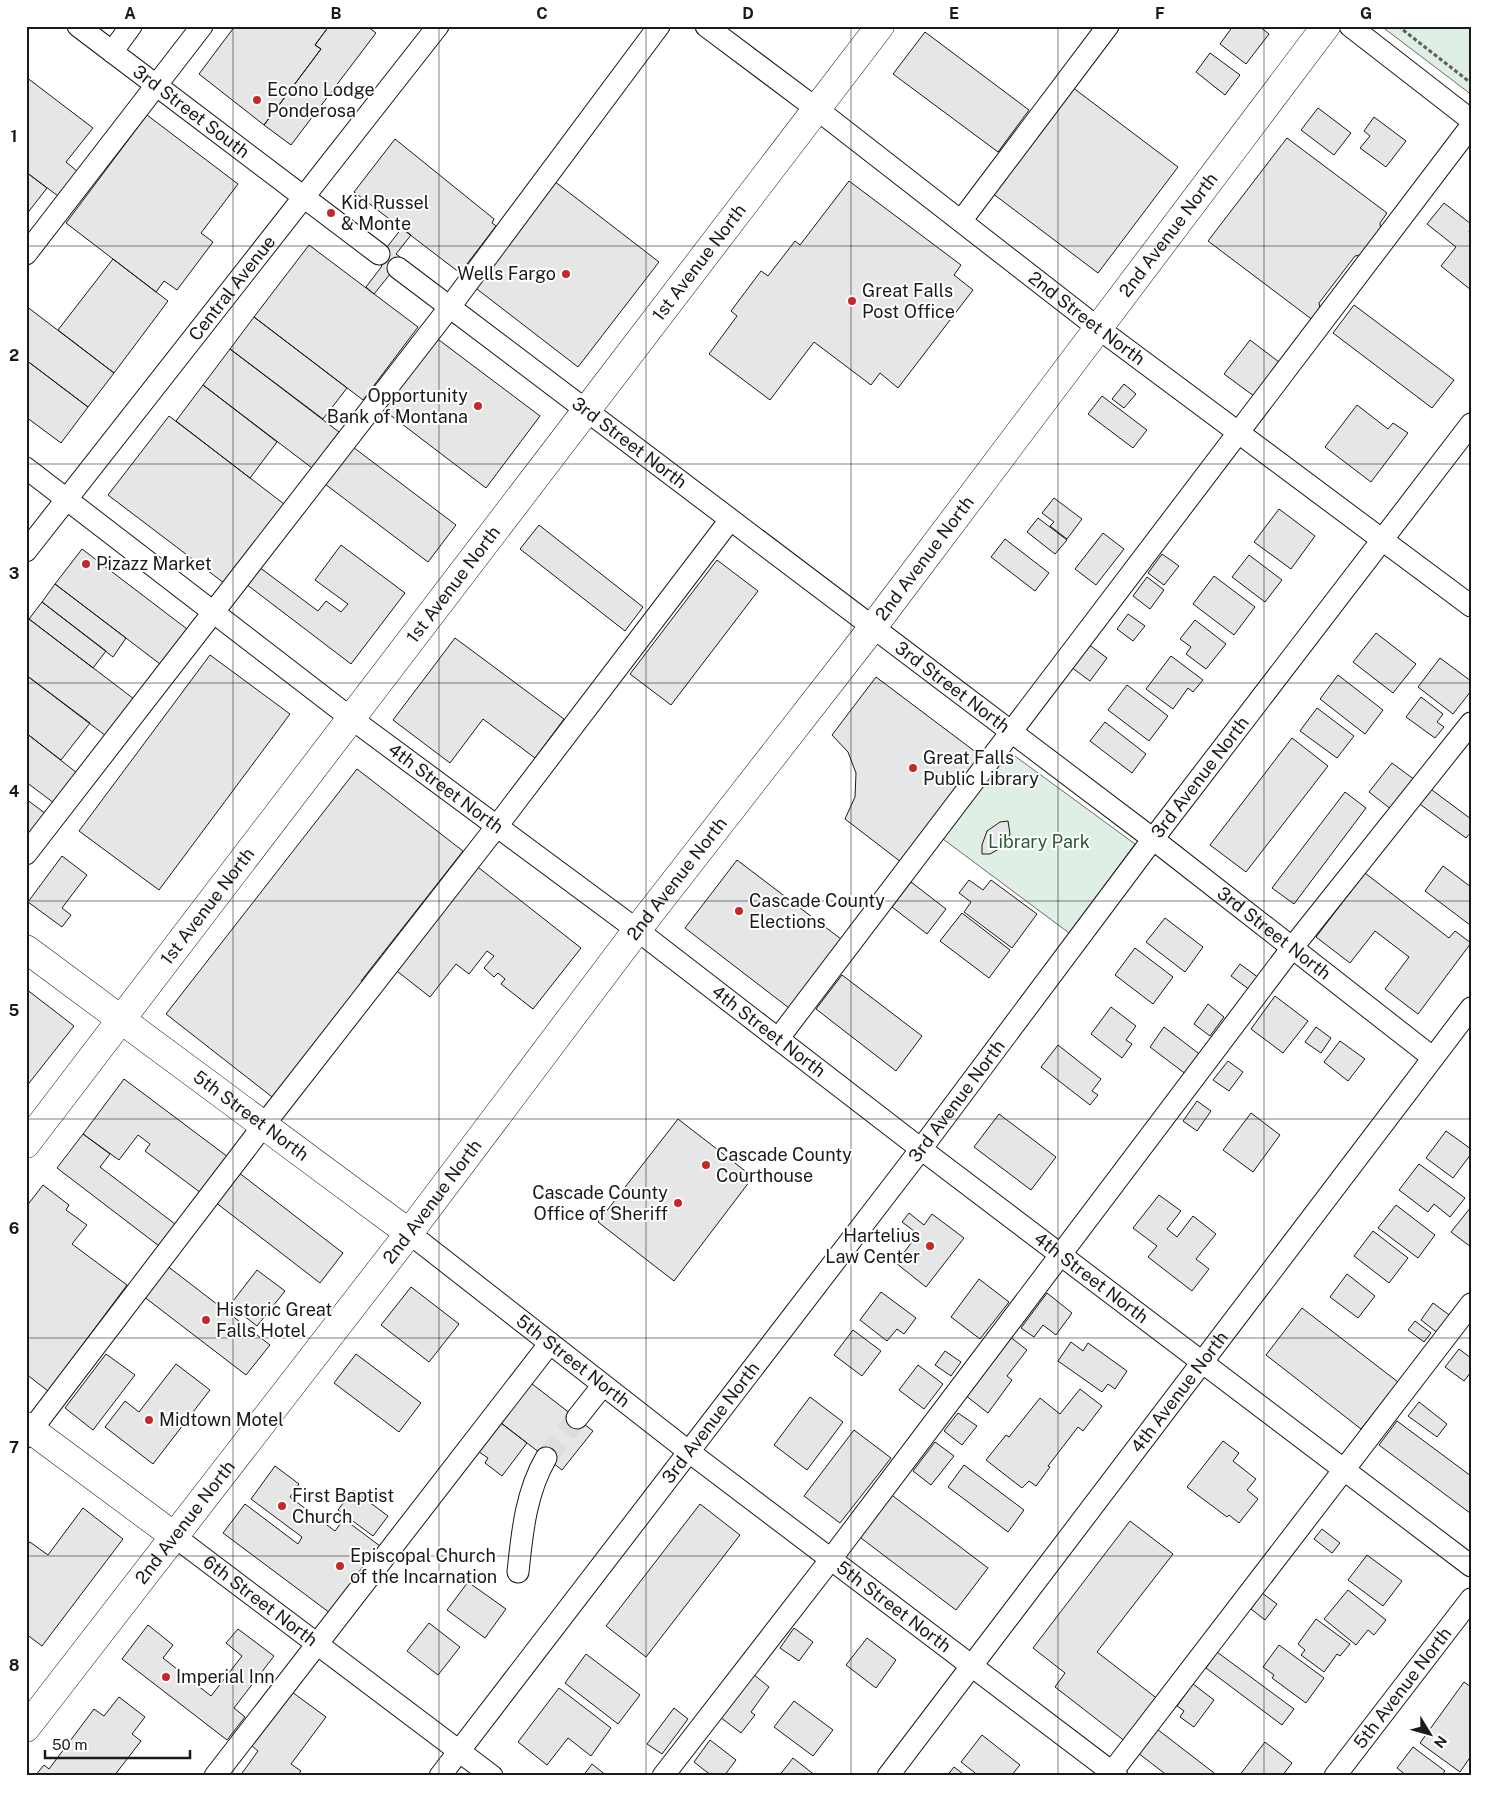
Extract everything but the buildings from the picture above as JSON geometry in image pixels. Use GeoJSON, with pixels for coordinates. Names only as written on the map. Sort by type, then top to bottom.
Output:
{"type":"FeatureCollection","features":[{"type":"Feature","properties":{"kind":"main road","name":"1st Avenue North"},"geometry":{"type":"LineString","coordinates":[[26,1144],[818,110],[880,26]]}},
{"type":"Feature","properties":{"kind":"main road","name":"2nd Avenue North"},"geometry":{"type":"LineString","coordinates":[[26,1728],[409,1233],[637,930],[873,627],[1326,26]]}},
{"type":"Feature","properties":{"kind":"main road","name":"5th Street North"},"geometry":{"type":"LineString","coordinates":[[26,949],[409,1233]]}},
{"type":"Feature","properties":{"kind":"main road","name":"6th Street North"},"geometry":{"type":"LineString","coordinates":[[28,1431],[174,1536]]}},
{"type":"Feature","properties":{"kind":"street","name":"3rd Street South"},"geometry":{"type":"LineString","coordinates":[[78,26],[305,198]]}},
{"type":"Feature","properties":{"kind":"street"},"geometry":{"type":"LineString","coordinates":[[112,52],[131,26]]}},
{"type":"Feature","properties":{"kind":"street"},"geometry":{"type":"LineString","coordinates":[[26,254],[202,26]]}},
{"type":"Feature","properties":{"kind":"street","name":"Central Avenue"},"geometry":{"type":"LineString","coordinates":[[26,551],[305,198],[438,26]]}},
{"type":"Feature","properties":{"kind":"street"},"geometry":{"type":"LineString","coordinates":[[26,854],[449,308],[659,26]]}},
{"type":"Feature","properties":{"kind":"street","name":"2nd Street North"},"geometry":{"type":"LineString","coordinates":[[706,26],[818,110],[1098,328],[1381,541],[1471,606]]}},
{"type":"Feature","properties":{"kind":"street"},"geometry":{"type":"LineString","coordinates":[[961,221],[1108,26]]}},
{"type":"Feature","properties":{"kind":"street"},"geometry":{"type":"LineString","coordinates":[[1350,26],[1471,120]]}},
{"type":"Feature","properties":{"kind":"street"},"geometry":{"type":"LineString","coordinates":[[778,1039],[1471,126]]}},
{"type":"Feature","properties":{"kind":"street"},"geometry":{"type":"LineString","coordinates":[[305,198],[379,254]]}},
{"type":"Feature","properties":{"kind":"street","name":"3rd Street North"},"geometry":{"type":"LineString","coordinates":[[398,268],[1153,839],[1432,1057]]}},
{"type":"Feature","properties":{"kind":"street","name":"3rd Avenue North"},"geometry":{"type":"LineString","coordinates":[[440,1776],[921,1149],[1153,839],[1471,424]]}},
{"type":"Feature","properties":{"kind":"street","name":"4th Street North"},"geometry":{"type":"LineString","coordinates":[[26,468],[352,719],[637,930],[921,1149],[1471,1566]]}},
{"type":"Feature","properties":{"kind":"street"},"geometry":{"type":"LineString","coordinates":[[28,1431],[497,826],[730,520]]}},
{"type":"Feature","properties":{"kind":"street"},"geometry":{"type":"LineString","coordinates":[[663,1776],[832,1559],[1292,948],[1471,723]]}},
{"type":"Feature","properties":{"kind":"street","name":"4th Avenue North"},"geometry":{"type":"LineString","coordinates":[[888,1776],[972,1668],[1432,1057],[1471,1008]]}},
{"type":"Feature","properties":{"kind":"street","name":"5th Street North"},"geometry":{"type":"LineString","coordinates":[[409,1233],[688,1451],[1113,1774]]}},
{"type":"Feature","properties":{"kind":"street"},"geometry":{"type":"LineString","coordinates":[[1113,1774],[1343,1469],[1471,1304]]}},
{"type":"Feature","properties":{"kind":"street"},"geometry":{"type":"LineString","coordinates":[[215,1776],[550,1343]]}},
{"type":"Feature","properties":{"kind":"street"},"geometry":{"type":"LineString","coordinates":[[576,1418],[603,1384]]}},
{"type":"Feature","properties":{"kind":"street"},"geometry":{"type":"LineString","coordinates":[[518,1572],[523,1529],[536,1476],[546,1458]]}},
{"type":"Feature","properties":{"kind":"street","name":"6th Street North"},"geometry":{"type":"LineString","coordinates":[[174,1536],[492,1776]]}},
{"type":"Feature","properties":{"kind":"street","name":"5th Avenue North"},"geometry":{"type":"LineString","coordinates":[[1335,1776],[1471,1599]]}},
{"type":"Feature","properties":{"kind":"path"},"geometry":{"type":"LineString","coordinates":[[1398,26],[1471,83]]}},
{"type":"Feature","properties":{"kind":"green space"},"geometry":{"type":"Polygon","coordinates":[[[1381,26],[1471,26],[1471,95],[1468,92],[1381,26]]]}},
{"type":"Feature","properties":{"kind":"green space","name":"Library Park"},"geometry":{"type":"Polygon","coordinates":[[[1008,751],[1135,844],[1069,933],[943,839],[1008,751]]]}},
{"type":"Feature","properties":{"kind":"tunnel"},"geometry":{"type":"LineString","coordinates":[[546,1458],[577,1418]]}},
{"type":"Feature","properties":{"kind":"place","name":"Econo Lodge Ponderosa"},"geometry":{"type":"Point","coordinates":[257,100]}},
{"type":"Feature","properties":{"kind":"place","name":"Kid Russel & Monte"},"geometry":{"type":"Point","coordinates":[331,213]}},
{"type":"Feature","properties":{"kind":"place","name":"Wells Fargo"},"geometry":{"type":"Point","coordinates":[566,274]}},
{"type":"Feature","properties":{"kind":"place","name":"Great Falls Post Office"},"geometry":{"type":"Point","coordinates":[852,301]}},
{"type":"Feature","properties":{"kind":"place","name":"Opportunity Bank of Montana"},"geometry":{"type":"Point","coordinates":[478,406]}},
{"type":"Feature","properties":{"kind":"place","name":"Pizazz Market"},"geometry":{"type":"Point","coordinates":[86,564]}},
{"type":"Feature","properties":{"kind":"place","name":"Great Falls Public Library"},"geometry":{"type":"Point","coordinates":[913,768]}},
{"type":"Feature","properties":{"kind":"place","name":"Cascade County Elections"},"geometry":{"type":"Point","coordinates":[739,911]}},
{"type":"Feature","properties":{"kind":"place","name":"Cascade County Courthouse"},"geometry":{"type":"Point","coordinates":[706,1165]}},
{"type":"Feature","properties":{"kind":"place","name":"Cascade County Office of Sheriff"},"geometry":{"type":"Point","coordinates":[678,1203]}},
{"type":"Feature","properties":{"kind":"place","name":"Hartelius Law Center"},"geometry":{"type":"Point","coordinates":[930,1246]}},
{"type":"Feature","properties":{"kind":"place","name":"Historic Great Falls Hotel"},"geometry":{"type":"Point","coordinates":[206,1320]}},
{"type":"Feature","properties":{"kind":"place","name":"Midtown Motel"},"geometry":{"type":"Point","coordinates":[149,1420]}},
{"type":"Feature","properties":{"kind":"place","name":"First Baptist Church"},"geometry":{"type":"Point","coordinates":[282,1506]}},
{"type":"Feature","properties":{"kind":"place","name":"Episcopal Church of the Incarnation"},"geometry":{"type":"Point","coordinates":[340,1566]}},
{"type":"Feature","properties":{"kind":"place","name":"Imperial Inn"},"geometry":{"type":"Point","coordinates":[166,1677]}}]}
